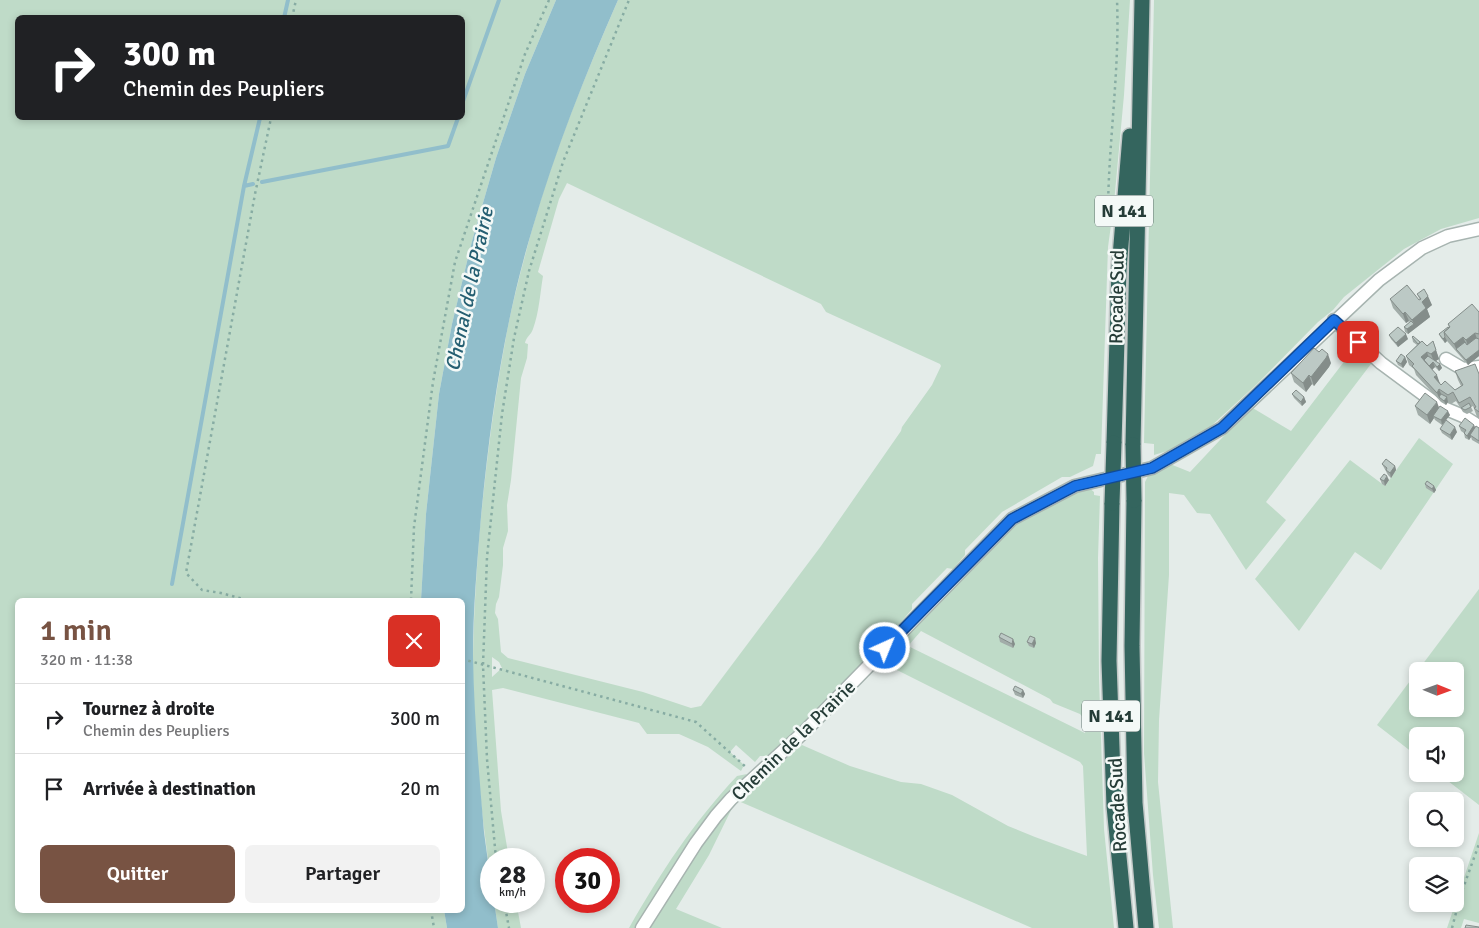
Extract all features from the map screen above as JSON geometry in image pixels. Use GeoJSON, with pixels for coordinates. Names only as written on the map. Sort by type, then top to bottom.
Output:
{"type":"FeatureCollection","features":[{"type":"Feature","properties":{"kind":"highway","name":"Rocade Sud"},"geometry":{"type":"LineString","coordinates":[[1126,928],[1114,806],[1109,661],[1119,269],[1142,0]]}},
{"type":"Feature","properties":{"kind":"highway","name":"Rocade Sud"},"geometry":{"type":"LineString","coordinates":[[1142,0],[1133,445],[1132,646],[1135,803],[1146,928]]}},
{"type":"Feature","properties":{"kind":"street","name":"Chemin de la Prairie"},"geometry":{"type":"LineString","coordinates":[[642,928],[686,859],[731,798],[805,731],[1012,519],[1075,486],[1152,468],[1222,428],[1334,320],[1379,280],[1422,248],[1448,236],[1479,229]]}},
{"type":"Feature","properties":{"kind":"street"},"geometry":{"type":"LineString","coordinates":[[1334,320],[1381,362],[1439,406],[1479,426]]}},
{"type":"Feature","properties":{"kind":"street"},"geometry":{"type":"LineString","coordinates":[[1446,359],[1463,370],[1479,367]]}},
{"type":"Feature","properties":{"kind":"path"},"geometry":{"type":"LineString","coordinates":[[293,15],[296,0]]}},
{"type":"Feature","properties":{"kind":"path"},"geometry":{"type":"LineString","coordinates":[[411,598],[414,527],[430,402],[455,262],[525,54],[549,0]]}},
{"type":"Feature","properties":{"kind":"path"},"geometry":{"type":"LineString","coordinates":[[495,848],[487,758],[483,665],[488,547],[502,414],[514,338],[529,271],[564,162],[629,0]]}},
{"type":"Feature","properties":{"kind":"path"},"geometry":{"type":"LineString","coordinates":[[1108,226],[1109,153],[1116,76],[1117,0]]}},
{"type":"Feature","properties":{"kind":"path"},"geometry":{"type":"LineString","coordinates":[[240,598],[202,590],[186,574],[255,194],[271,120]]}},
{"type":"Feature","properties":{"kind":"path"},"geometry":{"type":"LineString","coordinates":[[465,660],[696,722],[756,775]]}},
{"type":"Feature","properties":{"kind":"path"},"geometry":{"type":"LineString","coordinates":[[1452,928],[1461,894],[1479,844]]}},
{"type":"Feature","properties":{"kind":"path"},"geometry":{"type":"LineString","coordinates":[[431,913],[434,928]]}},
{"type":"Feature","properties":{"kind":"path"},"geometry":{"type":"LineString","coordinates":[[506,913],[509,928]]}},
{"type":"Feature","properties":{"kind":"green space"},"geometry":{"type":"Polygon","coordinates":[[[0,0],[556,0],[525,74],[496,158],[472,241],[452,324],[439,394],[426,514],[421,598],[15,598],[15,913],[444,913],[447,928],[0,928],[0,0]]]}},
{"type":"Feature","properties":{"kind":"green space"},"geometry":{"type":"Polygon","coordinates":[[[618,0],[1130,0],[1124,95],[1108,247],[1101,454],[1096,454],[1093,466],[1070,477],[1062,477],[1002,512],[965,550],[965,555],[953,569],[947,568],[912,604],[912,609],[879,648],[872,650],[858,669],[801,730],[771,756],[760,756],[755,762],[736,745],[730,752],[744,765],[741,771],[708,747],[679,734],[647,734],[639,723],[503,688],[492,690],[501,811],[507,848],[487,848],[477,758],[473,670],[478,551],[490,437],[509,319],[531,233],[559,144],[618,0]],[[567,183],[559,199],[538,272],[543,276],[538,310],[533,329],[525,343],[528,344],[527,358],[521,378],[507,505],[508,531],[503,548],[503,565],[495,613],[498,619],[501,652],[508,658],[643,692],[691,708],[701,706],[821,546],[932,385],[941,366],[826,312],[821,304],[567,183]],[[492,657],[492,677],[502,668],[499,662],[492,657]]]}},
{"type":"Feature","properties":{"kind":"green space"},"geometry":{"type":"Polygon","coordinates":[[[1154,0],[1479,0],[1479,218],[1441,229],[1404,249],[1344,297],[1257,384],[1209,428],[1174,449],[1154,455],[1154,444],[1144,443],[1154,0]]]}},
{"type":"Feature","properties":{"kind":"green space"},"geometry":{"type":"Polygon","coordinates":[[[1356,346],[1374,360],[1266,502],[1286,520],[1246,570],[1210,514],[1197,513],[1184,495],[1169,493],[1169,575],[1159,720],[1158,782],[1173,928],[1159,928],[1144,753],[1145,482],[1150,472],[1170,464],[1190,472],[1251,407],[1291,431],[1356,346]]]}},
{"type":"Feature","properties":{"kind":"green space"},"geometry":{"type":"Polygon","coordinates":[[[1419,438],[1453,464],[1381,570],[1355,552],[1299,631],[1255,579],[1350,460],[1385,486],[1419,438]]]}},
{"type":"Feature","properties":{"kind":"green space"},"geometry":{"type":"Polygon","coordinates":[[[1088,487],[1094,492],[1094,495],[1100,496],[1098,558],[1099,678],[1104,829],[1114,928],[1032,928],[737,800],[802,745],[850,766],[901,782],[921,784],[952,795],[1008,826],[1087,856],[1083,766],[1080,762],[881,662],[997,537],[1035,511],[1076,489],[1088,487]],[[921,631],[908,646],[1085,733],[1087,722],[1080,714],[1053,703],[1050,699],[921,631]]]}},
{"type":"Feature","properties":{"kind":"green space"},"geometry":{"type":"Polygon","coordinates":[[[1479,589],[1479,805],[1449,782],[1464,782],[1464,727],[1409,727],[1409,750],[1377,725],[1409,682],[1409,718],[1464,718],[1464,662],[1424,662],[1479,589]]]}},
{"type":"Feature","properties":{"kind":"green space"},"geometry":{"type":"Polygon","coordinates":[[[747,774],[714,811],[637,928],[629,928],[653,887],[692,830],[737,776],[747,774]]]}},
{"type":"Feature","properties":{"kind":"green space"},"geometry":{"type":"Polygon","coordinates":[[[735,803],[709,855],[676,909],[722,928],[648,928],[719,818],[735,803]]]}},
{"type":"Feature","properties":{"kind":"green space"},"geometry":{"type":"Polygon","coordinates":[[[1479,833],[1479,923],[1464,919],[1461,928],[1447,928],[1452,912],[1464,912],[1464,878],[1479,833]]]}},
{"type":"Feature","properties":{"kind":"green space"},"geometry":{"type":"Polygon","coordinates":[[[496,913],[518,913],[521,928],[498,928],[496,913]]]}},
{"type":"Feature","properties":{"kind":"water","name":"Chenal de la Prairie"},"geometry":{"type":"Polygon","coordinates":[[[556,0],[618,0],[571,114],[550,171],[532,230],[513,301],[506,336],[489,445],[481,517],[473,656],[479,766],[486,848],[480,848],[480,913],[496,913],[498,928],[447,928],[444,913],[465,913],[465,598],[421,598],[426,514],[439,394],[452,324],[472,241],[496,158],[525,74],[556,0]]]}},
{"type":"Feature","properties":{"kind":"building"},"geometry":{"type":"Polygon","coordinates":[[[1407,285],[1419,300],[1421,299],[1417,294],[1424,289],[1428,296],[1422,302],[1426,308],[1412,320],[1405,312],[1403,314],[1390,299],[1407,285]]]}},
{"type":"Feature","properties":{"kind":"building"},"geometry":{"type":"Polygon","coordinates":[[[1472,304],[1479,312],[1479,334],[1475,333],[1466,340],[1463,337],[1454,344],[1444,332],[1450,327],[1448,324],[1472,304]]]}},
{"type":"Feature","properties":{"kind":"building"},"geometry":{"type":"Polygon","coordinates":[[[1411,321],[1414,324],[1407,329],[1404,327],[1411,321]]]}},
{"type":"Feature","properties":{"kind":"building"},"geometry":{"type":"Polygon","coordinates":[[[1398,327],[1406,334],[1396,343],[1389,335],[1398,327]]]}},
{"type":"Feature","properties":{"kind":"building"},"geometry":{"type":"Polygon","coordinates":[[[1448,327],[1444,332],[1445,337],[1443,339],[1439,334],[1448,327]]]}},
{"type":"Feature","properties":{"kind":"building"},"geometry":{"type":"Polygon","coordinates":[[[1412,337],[1420,342],[1418,344],[1412,337]]]}},
{"type":"Feature","properties":{"kind":"building"},"geometry":{"type":"Polygon","coordinates":[[[1476,338],[1479,339],[1479,350],[1466,360],[1456,349],[1465,342],[1467,345],[1476,338]]]}},
{"type":"Feature","properties":{"kind":"building"},"geometry":{"type":"Polygon","coordinates":[[[1422,341],[1427,346],[1433,341],[1436,350],[1431,354],[1427,352],[1421,357],[1437,375],[1434,377],[1441,385],[1445,381],[1455,390],[1463,385],[1455,371],[1475,364],[1479,374],[1479,412],[1474,408],[1476,407],[1470,397],[1459,403],[1453,392],[1448,395],[1439,389],[1437,393],[1412,366],[1414,364],[1406,356],[1422,341]]]}},
{"type":"Feature","properties":{"kind":"building"},"geometry":{"type":"Polygon","coordinates":[[[1314,348],[1319,352],[1322,349],[1328,354],[1311,377],[1309,375],[1303,383],[1291,373],[1314,348]]]}},
{"type":"Feature","properties":{"kind":"building"},"geometry":{"type":"Polygon","coordinates":[[[1401,354],[1405,357],[1401,364],[1396,361],[1401,354]]]}},
{"type":"Feature","properties":{"kind":"building"},"geometry":{"type":"Polygon","coordinates":[[[1428,356],[1440,364],[1437,367],[1433,362],[1429,366],[1424,360],[1428,356]]]}},
{"type":"Feature","properties":{"kind":"building"},"geometry":{"type":"Polygon","coordinates":[[[1296,390],[1304,397],[1301,402],[1292,394],[1296,390]]]}},
{"type":"Feature","properties":{"kind":"building"},"geometry":{"type":"Polygon","coordinates":[[[1425,393],[1437,402],[1427,415],[1415,406],[1425,393]]]}},
{"type":"Feature","properties":{"kind":"building"},"geometry":{"type":"Polygon","coordinates":[[[1441,394],[1447,397],[1444,401],[1439,397],[1441,394]]]}},
{"type":"Feature","properties":{"kind":"building"},"geometry":{"type":"Polygon","coordinates":[[[1469,403],[1471,407],[1465,410],[1461,408],[1469,403]]]}},
{"type":"Feature","properties":{"kind":"building"},"geometry":{"type":"Polygon","coordinates":[[[1440,406],[1448,411],[1441,420],[1433,416],[1440,406]]]}},
{"type":"Feature","properties":{"kind":"building"},"geometry":{"type":"Polygon","coordinates":[[[1465,418],[1474,425],[1467,436],[1464,433],[1466,430],[1459,426],[1465,418]]]}},
{"type":"Feature","properties":{"kind":"building"},"geometry":{"type":"Polygon","coordinates":[[[1446,420],[1455,427],[1450,435],[1440,429],[1446,420]]]}},
{"type":"Feature","properties":{"kind":"building"},"geometry":{"type":"Polygon","coordinates":[[[1476,426],[1479,428],[1479,441],[1470,435],[1476,426]]]}},
{"type":"Feature","properties":{"kind":"building"},"geometry":{"type":"Polygon","coordinates":[[[1386,459],[1395,466],[1390,473],[1382,464],[1386,459]]]}},
{"type":"Feature","properties":{"kind":"building"},"geometry":{"type":"Polygon","coordinates":[[[1384,474],[1387,476],[1384,481],[1380,479],[1384,474]]]}},
{"type":"Feature","properties":{"kind":"building"},"geometry":{"type":"Polygon","coordinates":[[[1427,481],[1434,486],[1432,489],[1425,484],[1427,481]]]}},
{"type":"Feature","properties":{"kind":"building"},"geometry":{"type":"Polygon","coordinates":[[[1001,633],[1013,639],[1012,644],[999,637],[1001,633]]]}},
{"type":"Feature","properties":{"kind":"building"},"geometry":{"type":"Polygon","coordinates":[[[1030,636],[1035,638],[1032,644],[1027,642],[1030,636]]]}},
{"type":"Feature","properties":{"kind":"building"},"geometry":{"type":"Polygon","coordinates":[[[1015,686],[1023,690],[1021,694],[1013,690],[1015,686]]]}},
{"type":"Feature","properties":{"kind":"building"},"geometry":{"type":"Polygon","coordinates":[[[1466,925],[1479,927],[1479,928],[1465,928],[1466,925]]]}},
{"type":"Feature","properties":{"kind":"waterway"},"geometry":{"type":"LineString","coordinates":[[285,15],[288,0]]}},
{"type":"Feature","properties":{"kind":"waterway"},"geometry":{"type":"LineString","coordinates":[[465,96],[499,0]]}},
{"type":"Feature","properties":{"kind":"waterway"},"geometry":{"type":"LineString","coordinates":[[172,584],[244,186],[260,120]]}},
{"type":"Feature","properties":{"kind":"waterway"},"geometry":{"type":"LineString","coordinates":[[262,182],[448,146],[457,120]]}},
{"type":"Feature","properties":{"kind":"waterway"},"geometry":{"type":"LineString","coordinates":[[244,186],[253,184]]}},
{"type":"Feature","properties":{"kind":"route"},"geometry":{"type":"LineString","coordinates":[[885,648],[1012,519],[1075,486],[1152,468],[1222,428],[1334,320],[1358,342]]}}]}
